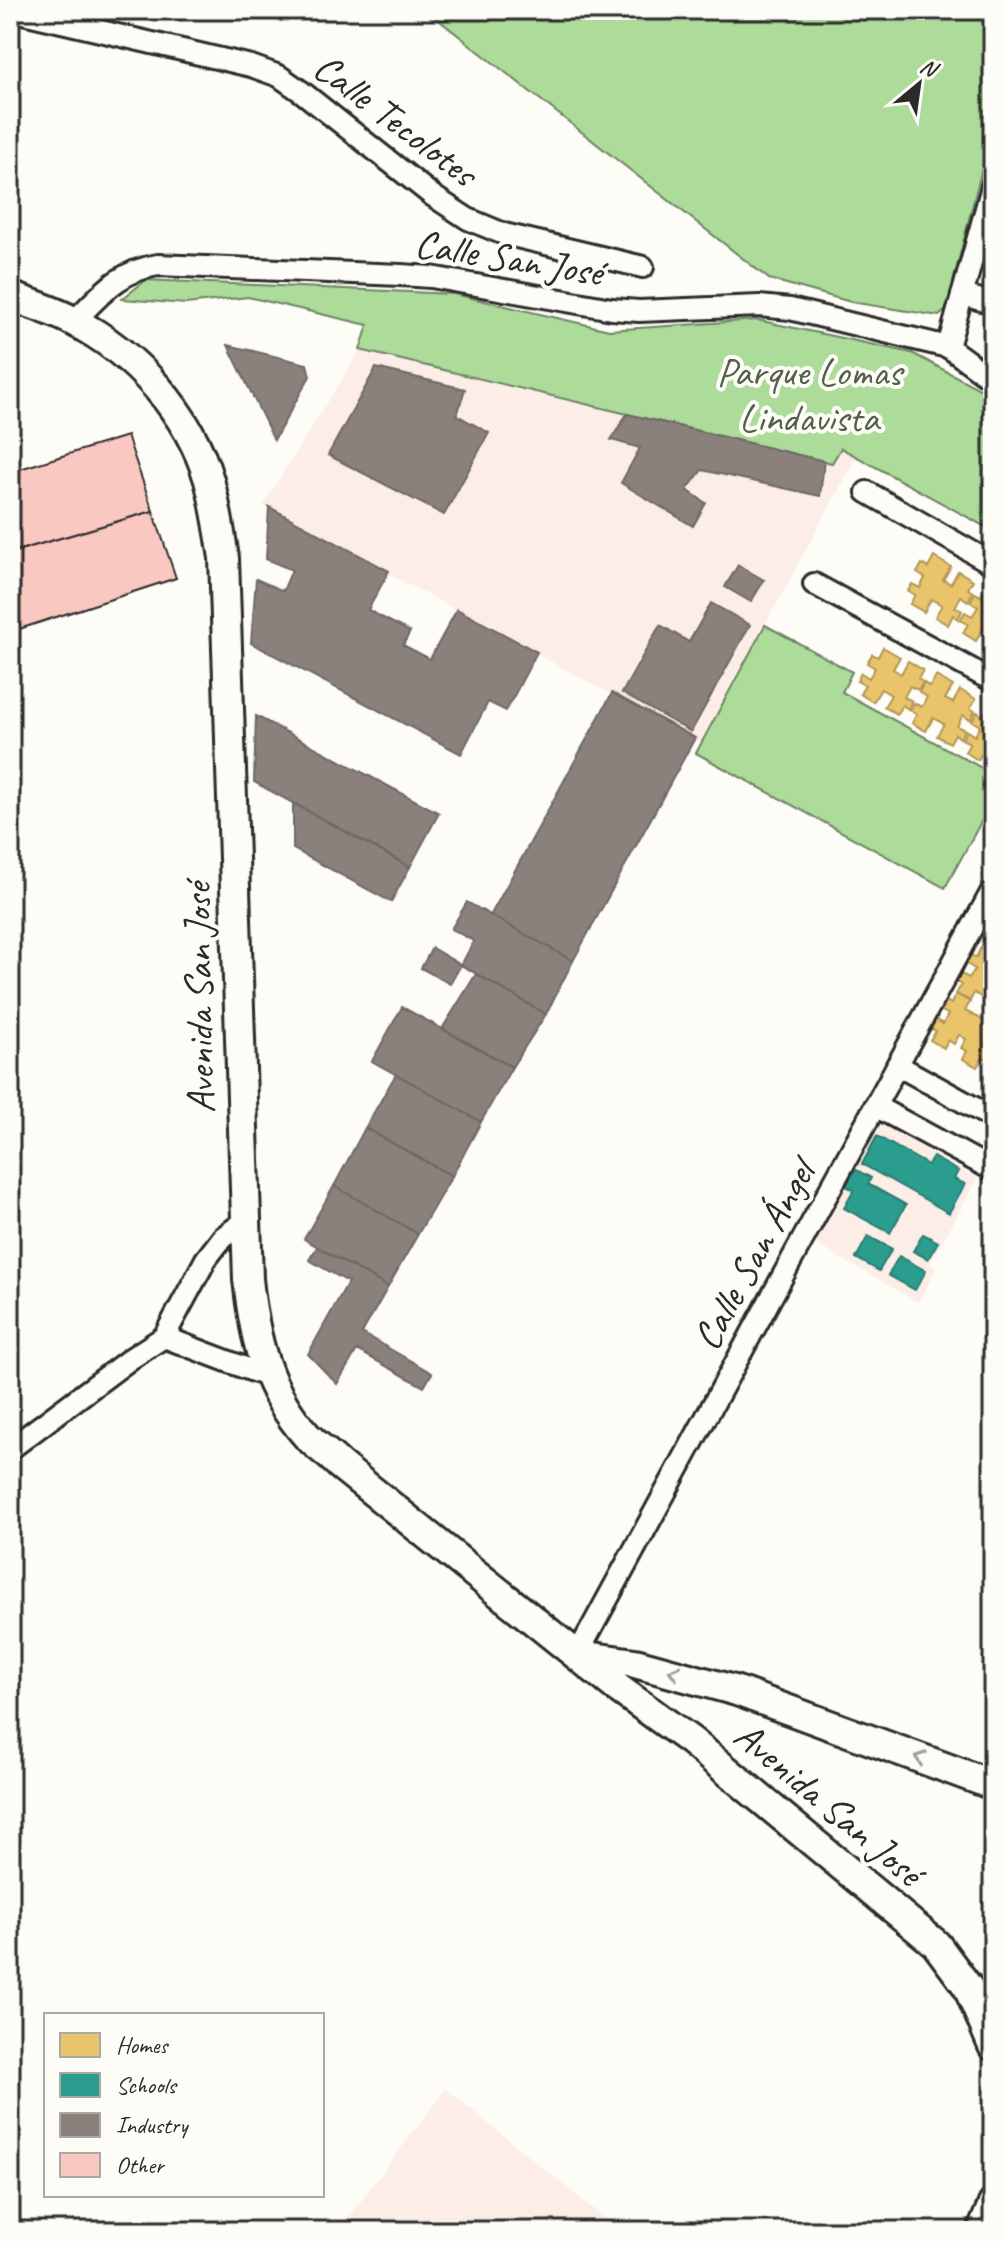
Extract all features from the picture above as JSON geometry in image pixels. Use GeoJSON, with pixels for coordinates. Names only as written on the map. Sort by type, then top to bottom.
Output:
{"type":"FeatureCollection","features":[{"type":"Feature","properties":{"kind":"main road","name":"Avenida San José"},"geometry":{"type":"LineString","coordinates":[[10,296],[74,321],[113,346],[166,398],[192,438],[203,465],[219,528],[224,558],[228,658],[245,1221],[253,1327],[269,1377],[307,1436],[577,1655],[691,1741],[936,1944],[968,1987],[993,2046]]}},
{"type":"Feature","properties":{"kind":"main road","name":"Avenida San José"},"geometry":{"type":"LineString","coordinates":[[577,1655],[635,1663],[737,1691],[993,1785]]}},
{"type":"Feature","properties":{"kind":"main road"},"geometry":{"type":"LineString","coordinates":[[982,2231],[993,2204]]}},
{"type":"Feature","properties":{"kind":"street","name":"Calle Tecolotes"},"geometry":{"type":"LineString","coordinates":[[10,10],[251,66],[279,76],[433,196],[468,219],[504,234],[643,267]]}},
{"type":"Feature","properties":{"kind":"street"},"geometry":{"type":"LineString","coordinates":[[993,183],[948,347],[993,380]]}},
{"type":"Feature","properties":{"kind":"street","name":"Calle San José"},"geometry":{"type":"LineString","coordinates":[[74,321],[116,280],[136,268],[158,265],[431,277],[639,311],[759,306],[790,309],[948,347]]}},
{"type":"Feature","properties":{"kind":"street"},"geometry":{"type":"LineString","coordinates":[[962,295],[993,303]]}},
{"type":"Feature","properties":{"kind":"street"},"geometry":{"type":"LineString","coordinates":[[867,492],[993,564]]}},
{"type":"Feature","properties":{"kind":"street"},"geometry":{"type":"LineString","coordinates":[[814,584],[993,681]]}},
{"type":"Feature","properties":{"kind":"street","name":"Calle San Ángel"},"geometry":{"type":"LineString","coordinates":[[577,1655],[897,1065],[984,925],[993,889]]}},
{"type":"Feature","properties":{"kind":"street"},"geometry":{"type":"LineString","coordinates":[[897,1065],[993,1118]]}},
{"type":"Feature","properties":{"kind":"street"},"geometry":{"type":"LineString","coordinates":[[875,1106],[993,1170]]}},
{"type":"Feature","properties":{"kind":"street"},"geometry":{"type":"LineString","coordinates":[[10,1449],[164,1337],[206,1259],[223,1237],[245,1221]]}},
{"type":"Feature","properties":{"kind":"street"},"geometry":{"type":"LineString","coordinates":[[164,1337],[269,1377]]}},
{"type":"Feature","properties":{"kind":"shaded area"},"geometry":{"type":"Polygon","coordinates":[[[360,350],[832,463],[841,448],[857,456],[701,743],[263,505],[360,350]]]}},
{"type":"Feature","properties":{"kind":"shaded area"},"geometry":{"type":"Polygon","coordinates":[[[877,1122],[978,1179],[930,1263],[937,1268],[918,1302],[810,1241],[877,1122]]]}},
{"type":"Feature","properties":{"kind":"shaded area"},"geometry":{"type":"Polygon","coordinates":[[[446,2089],[620,2231],[338,2231],[446,2089]]]}},
{"type":"Feature","properties":{"kind":"green space"},"geometry":{"type":"Polygon","coordinates":[[[426,10],[993,10],[993,125],[946,310],[939,316],[851,302],[769,279],[426,10]]]}},
{"type":"Feature","properties":{"kind":"green space","name":"Parque Lomas Lindavista"},"geometry":{"type":"Polygon","coordinates":[[[146,280],[454,294],[609,330],[757,320],[912,353],[993,396],[993,531],[841,448],[832,463],[360,350],[368,325],[248,297],[186,304],[122,299],[146,280]]]}},
{"type":"Feature","properties":{"kind":"green space"},"geometry":{"type":"Polygon","coordinates":[[[765,625],[852,672],[842,692],[993,774],[993,800],[945,888],[696,753],[765,625]]]}},
{"type":"Feature","properties":{"kind":"building: Homes"},"geometry":{"type":"Polygon","coordinates":[[[934,557],[951,567],[943,580],[951,584],[958,571],[973,580],[968,589],[973,592],[968,601],[961,596],[955,607],[962,611],[958,619],[953,615],[948,625],[935,617],[942,605],[931,599],[924,612],[910,604],[915,595],[908,591],[912,584],[920,588],[925,578],[917,573],[922,564],[928,568],[934,557]]]}},
{"type":"Feature","properties":{"kind":"building: Homes"},"geometry":{"type":"Polygon","coordinates":[[[987,586],[993,589],[993,633],[984,627],[976,641],[963,633],[968,624],[960,620],[965,612],[972,616],[978,607],[970,602],[975,593],[981,596],[987,586]]]}},
{"type":"Feature","properties":{"kind":"building: Homes"},"geometry":{"type":"Polygon","coordinates":[[[883,647],[900,657],[893,669],[901,674],[908,661],[923,670],[918,679],[923,682],[918,690],[910,686],[904,697],[912,701],[908,709],[902,705],[897,714],[884,707],[891,695],[881,689],[873,702],[860,694],[865,685],[857,681],[861,673],[869,678],[875,668],[867,663],[872,654],[878,657],[883,647]]]}},
{"type":"Feature","properties":{"kind":"building: Homes"},"geometry":{"type":"Polygon","coordinates":[[[936,676],[953,686],[945,699],[953,703],[960,690],[976,699],[970,708],[975,711],[970,720],[963,715],[957,726],[965,730],[960,738],[955,734],[950,743],[937,736],[944,724],[933,718],[926,731],[912,723],[917,714],[910,710],[914,703],[922,707],[927,697],[919,692],[924,683],[930,687],[936,676]]]}},
{"type":"Feature","properties":{"kind":"building: Homes"},"geometry":{"type":"Polygon","coordinates":[[[989,705],[993,708],[993,751],[986,746],[978,760],[965,752],[970,743],[962,739],[967,731],[975,736],[980,726],[972,721],[977,712],[983,716],[989,705]]]}},
{"type":"Feature","properties":{"kind":"building: Homes"},"geometry":{"type":"Polygon","coordinates":[[[981,947],[993,954],[993,1004],[974,993],[970,1001],[956,994],[961,985],[955,981],[959,973],[969,978],[975,969],[965,963],[970,954],[976,958],[981,947]]]}},
{"type":"Feature","properties":{"kind":"building: Homes"},"geometry":{"type":"Polygon","coordinates":[[[956,994],[970,1002],[965,1011],[985,1021],[989,1013],[993,1015],[993,1038],[990,1036],[984,1046],[993,1054],[989,1061],[983,1057],[977,1067],[963,1059],[967,1051],[961,1048],[966,1039],[959,1035],[954,1044],[948,1040],[944,1048],[930,1040],[936,1031],[930,1028],[935,1019],[943,1024],[948,1014],[940,1010],[945,1000],[951,1004],[956,994]]]}},
{"type":"Feature","properties":{"kind":"building: Schools"},"geometry":{"type":"Polygon","coordinates":[[[877,1136],[928,1165],[933,1157],[958,1171],[954,1179],[965,1184],[949,1213],[862,1164],[877,1136]]]}},
{"type":"Feature","properties":{"kind":"building: Schools"},"geometry":{"type":"Polygon","coordinates":[[[855,1169],[871,1178],[868,1184],[906,1205],[890,1233],[844,1208],[854,1190],[846,1186],[855,1169]]]}},
{"type":"Feature","properties":{"kind":"building: Schools"},"geometry":{"type":"Polygon","coordinates":[[[923,1234],[938,1242],[928,1259],[913,1251],[923,1234]]]}},
{"type":"Feature","properties":{"kind":"building: Schools"},"geometry":{"type":"Polygon","coordinates":[[[868,1236],[892,1249],[879,1271],[856,1258],[868,1236]]]}},
{"type":"Feature","properties":{"kind":"building: Schools"},"geometry":{"type":"Polygon","coordinates":[[[899,1256],[926,1271],[915,1290],[888,1275],[899,1256]]]}},
{"type":"Feature","properties":{"kind":"building: Industry"},"geometry":{"type":"Polygon","coordinates":[[[228,345],[307,364],[310,376],[274,440],[228,345]]]}},
{"type":"Feature","properties":{"kind":"building: Industry"},"geometry":{"type":"Polygon","coordinates":[[[376,368],[465,389],[457,415],[489,433],[444,515],[328,455],[376,368]]]}},
{"type":"Feature","properties":{"kind":"building: Industry"},"geometry":{"type":"Polygon","coordinates":[[[627,414],[824,461],[820,496],[702,470],[687,490],[706,503],[693,526],[621,483],[640,448],[611,440],[627,414]]]}},
{"type":"Feature","properties":{"kind":"building: Industry"},"geometry":{"type":"Polygon","coordinates":[[[269,507],[389,571],[368,610],[410,632],[403,645],[430,659],[457,609],[537,652],[506,711],[488,702],[461,754],[251,643],[256,579],[283,591],[292,570],[266,559],[269,507]]]}},
{"type":"Feature","properties":{"kind":"building: Industry"},"geometry":{"type":"Polygon","coordinates":[[[738,565],[764,580],[751,602],[725,587],[738,565]]]}},
{"type":"Feature","properties":{"kind":"building: Industry"},"geometry":{"type":"Polygon","coordinates":[[[711,603],[750,625],[691,732],[622,693],[660,625],[689,642],[711,603]]]}},
{"type":"Feature","properties":{"kind":"building: Industry"},"geometry":{"type":"Polygon","coordinates":[[[612,693],[695,738],[573,961],[490,916],[612,693]]]}},
{"type":"Feature","properties":{"kind":"building: Industry"},"geometry":{"type":"Polygon","coordinates":[[[256,716],[439,813],[410,867],[254,782],[256,716]]]}},
{"type":"Feature","properties":{"kind":"building: Industry"},"geometry":{"type":"Polygon","coordinates":[[[293,803],[410,867],[391,902],[293,849],[293,803]]]}},
{"type":"Feature","properties":{"kind":"building: Industry"},"geometry":{"type":"Polygon","coordinates":[[[467,902],[573,961],[546,1014],[461,965],[474,941],[451,929],[467,902]]]}},
{"type":"Feature","properties":{"kind":"building: Industry"},"geometry":{"type":"Polygon","coordinates":[[[432,948],[461,965],[450,984],[421,968],[432,948]]]}},
{"type":"Feature","properties":{"kind":"building: Industry"},"geometry":{"type":"Polygon","coordinates":[[[476,974],[546,1014],[512,1067],[442,1029],[476,974]]]}},
{"type":"Feature","properties":{"kind":"building: Industry"},"geometry":{"type":"Polygon","coordinates":[[[402,1007],[512,1067],[481,1122],[372,1061],[402,1007]]]}},
{"type":"Feature","properties":{"kind":"building: Industry"},"geometry":{"type":"Polygon","coordinates":[[[396,1074],[481,1122],[452,1176],[365,1128],[396,1074]]]}},
{"type":"Feature","properties":{"kind":"building: Industry"},"geometry":{"type":"Polygon","coordinates":[[[365,1128],[452,1176],[418,1234],[334,1186],[365,1128]]]}},
{"type":"Feature","properties":{"kind":"building: Industry"},"geometry":{"type":"Polygon","coordinates":[[[334,1186],[418,1234],[388,1287],[304,1239],[334,1186]]]}},
{"type":"Feature","properties":{"kind":"building: Industry"},"geometry":{"type":"Polygon","coordinates":[[[317,1247],[388,1287],[362,1333],[432,1373],[424,1387],[357,1350],[337,1384],[308,1354],[348,1282],[309,1260],[317,1247]]]}},
{"type":"Feature","properties":{"kind":"building: Other"},"geometry":{"type":"Polygon","coordinates":[[[127,436],[153,511],[10,553],[10,472],[127,436]]]}},
{"type":"Feature","properties":{"kind":"building: Other"},"geometry":{"type":"Polygon","coordinates":[[[153,511],[176,578],[10,632],[10,553],[153,511]]]}}]}
